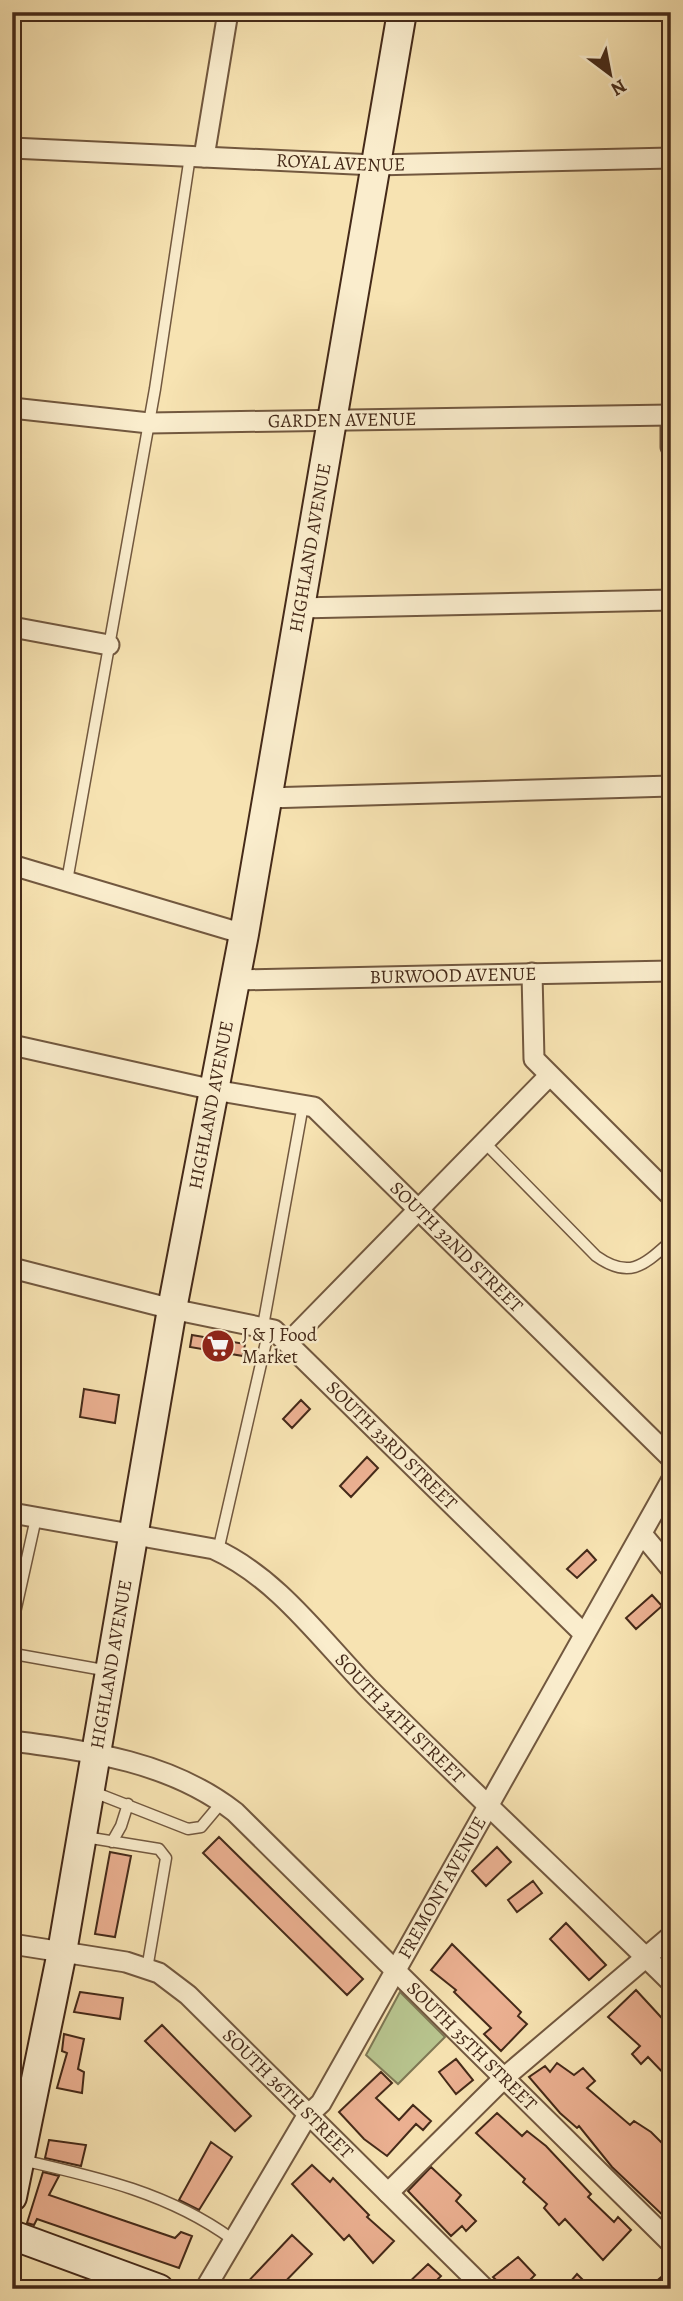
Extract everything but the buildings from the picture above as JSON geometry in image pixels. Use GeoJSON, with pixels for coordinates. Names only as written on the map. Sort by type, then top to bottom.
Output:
{"type":"FeatureCollection","features":[{"type":"Feature","properties":{"kind":"street"},"geometry":{"type":"LineString","coordinates":[[197,157],[228,12]]}},
{"type":"Feature","properties":{"kind":"street","name":"HIGHLAND AVENUE"},"geometry":{"type":"LineString","coordinates":[[12,2197],[17,2148],[62,1952],[172,1309],[236,980],[402,12]]}},
{"type":"Feature","properties":{"kind":"street","name":"ROYAL AVENUE"},"geometry":{"type":"LineString","coordinates":[[12,148],[375,165],[671,158]]}},
{"type":"Feature","properties":{"kind":"street","name":"GARDEN AVENUE"},"geometry":{"type":"LineString","coordinates":[[12,408],[149,423],[671,414]]}},
{"type":"Feature","properties":{"kind":"street"},"geometry":{"type":"LineString","coordinates":[[671,414],[671,447]]}},
{"type":"Feature","properties":{"kind":"street"},"geometry":{"type":"LineString","coordinates":[[298,608],[671,600]]}},
{"type":"Feature","properties":{"kind":"street"},"geometry":{"type":"LineString","coordinates":[[12,627],[109,645]]}},
{"type":"Feature","properties":{"kind":"street"},"geometry":{"type":"LineString","coordinates":[[267,797],[671,786]]}},
{"type":"Feature","properties":{"kind":"street"},"geometry":{"type":"LineString","coordinates":[[12,865],[244,934]]}},
{"type":"Feature","properties":{"kind":"street","name":"BURWOOD AVENUE"},"geometry":{"type":"LineString","coordinates":[[236,980],[671,971]]}},
{"type":"Feature","properties":{"kind":"street"},"geometry":{"type":"LineString","coordinates":[[532,973],[534,1059],[671,1196]]}},
{"type":"Feature","properties":{"kind":"street","name":"SOUTH 32ND STREET"},"geometry":{"type":"LineString","coordinates":[[12,1045],[215,1090],[314,1107],[671,1458]]}},
{"type":"Feature","properties":{"kind":"street"},"geometry":{"type":"LineString","coordinates":[[289,1342],[416,1209],[549,1076]]}},
{"type":"Feature","properties":{"kind":"street","name":"SOUTH 33RD STREET"},"geometry":{"type":"LineString","coordinates":[[12,1268],[172,1309],[266,1327],[289,1342],[583,1633]]}},
{"type":"Feature","properties":{"kind":"street","name":"FREMONT AVENUE"},"geometry":{"type":"LineString","coordinates":[[205,2289],[232,2239],[307,2116],[321,2103],[583,1633],[671,1481]]}},
{"type":"Feature","properties":{"kind":"street","name":"SOUTH 34TH STREET"},"geometry":{"type":"LineString","coordinates":[[12,1513],[218,1551],[259,1575],[371,1691],[671,1982]]}},
{"type":"Feature","properties":{"kind":"street"},"geometry":{"type":"LineString","coordinates":[[642,1534],[671,1569]]}},
{"type":"Feature","properties":{"kind":"street","name":"SOUTH 35TH STREET"},"geometry":{"type":"LineString","coordinates":[[12,1741],[95,1752],[184,1779],[223,1802],[395,1968],[671,2243]]}},
{"type":"Feature","properties":{"kind":"street"},"geometry":{"type":"LineString","coordinates":[[388,2193],[505,2077],[671,1937]]}},
{"type":"Feature","properties":{"kind":"street","name":"SOUTH 36TH STREET"},"geometry":{"type":"LineString","coordinates":[[12,1944],[126,1962],[159,1973],[188,1995],[307,2116],[485,2289]]}},
{"type":"Feature","properties":{"kind":"street"},"geometry":{"type":"LineString","coordinates":[[12,2235],[159,2289]]}},
{"type":"Feature","properties":{"kind":"lane"},"geometry":{"type":"LineString","coordinates":[[67,881],[197,157]]}},
{"type":"Feature","properties":{"kind":"lane"},"geometry":{"type":"LineString","coordinates":[[218,1551],[266,1327],[304,1104]]}},
{"type":"Feature","properties":{"kind":"lane"},"geometry":{"type":"LineString","coordinates":[[484,1142],[596,1256],[611,1267],[626,1269],[643,1265],[671,1241]]}},
{"type":"Feature","properties":{"kind":"lane"},"geometry":{"type":"LineString","coordinates":[[12,1626],[36,1518]]}},
{"type":"Feature","properties":{"kind":"lane"},"geometry":{"type":"LineString","coordinates":[[12,1632],[14,1654],[110,1671]]}},
{"type":"Feature","properties":{"kind":"lane"},"geometry":{"type":"LineString","coordinates":[[89,1790],[188,1829],[201,1826],[223,1802]]}},
{"type":"Feature","properties":{"kind":"lane"},"geometry":{"type":"LineString","coordinates":[[112,1842],[128,1804]]}},
{"type":"Feature","properties":{"kind":"lane"},"geometry":{"type":"LineString","coordinates":[[81,1836],[159,1849],[166,1858],[147,1969]]}},
{"type":"Feature","properties":{"kind":"lane"},"geometry":{"type":"LineString","coordinates":[[17,2148],[165,2199],[205,2220],[232,2239]]}},
{"type":"Feature","properties":{"kind":"green space"},"geometry":{"type":"Polygon","coordinates":[[[400,1992],[445,2037],[398,2084],[366,2055],[400,1992]]]}},
{"type":"Feature","properties":{"kind":"place","name":"J & J Food Market"},"geometry":{"type":"Point","coordinates":[218,1346]}}]}
